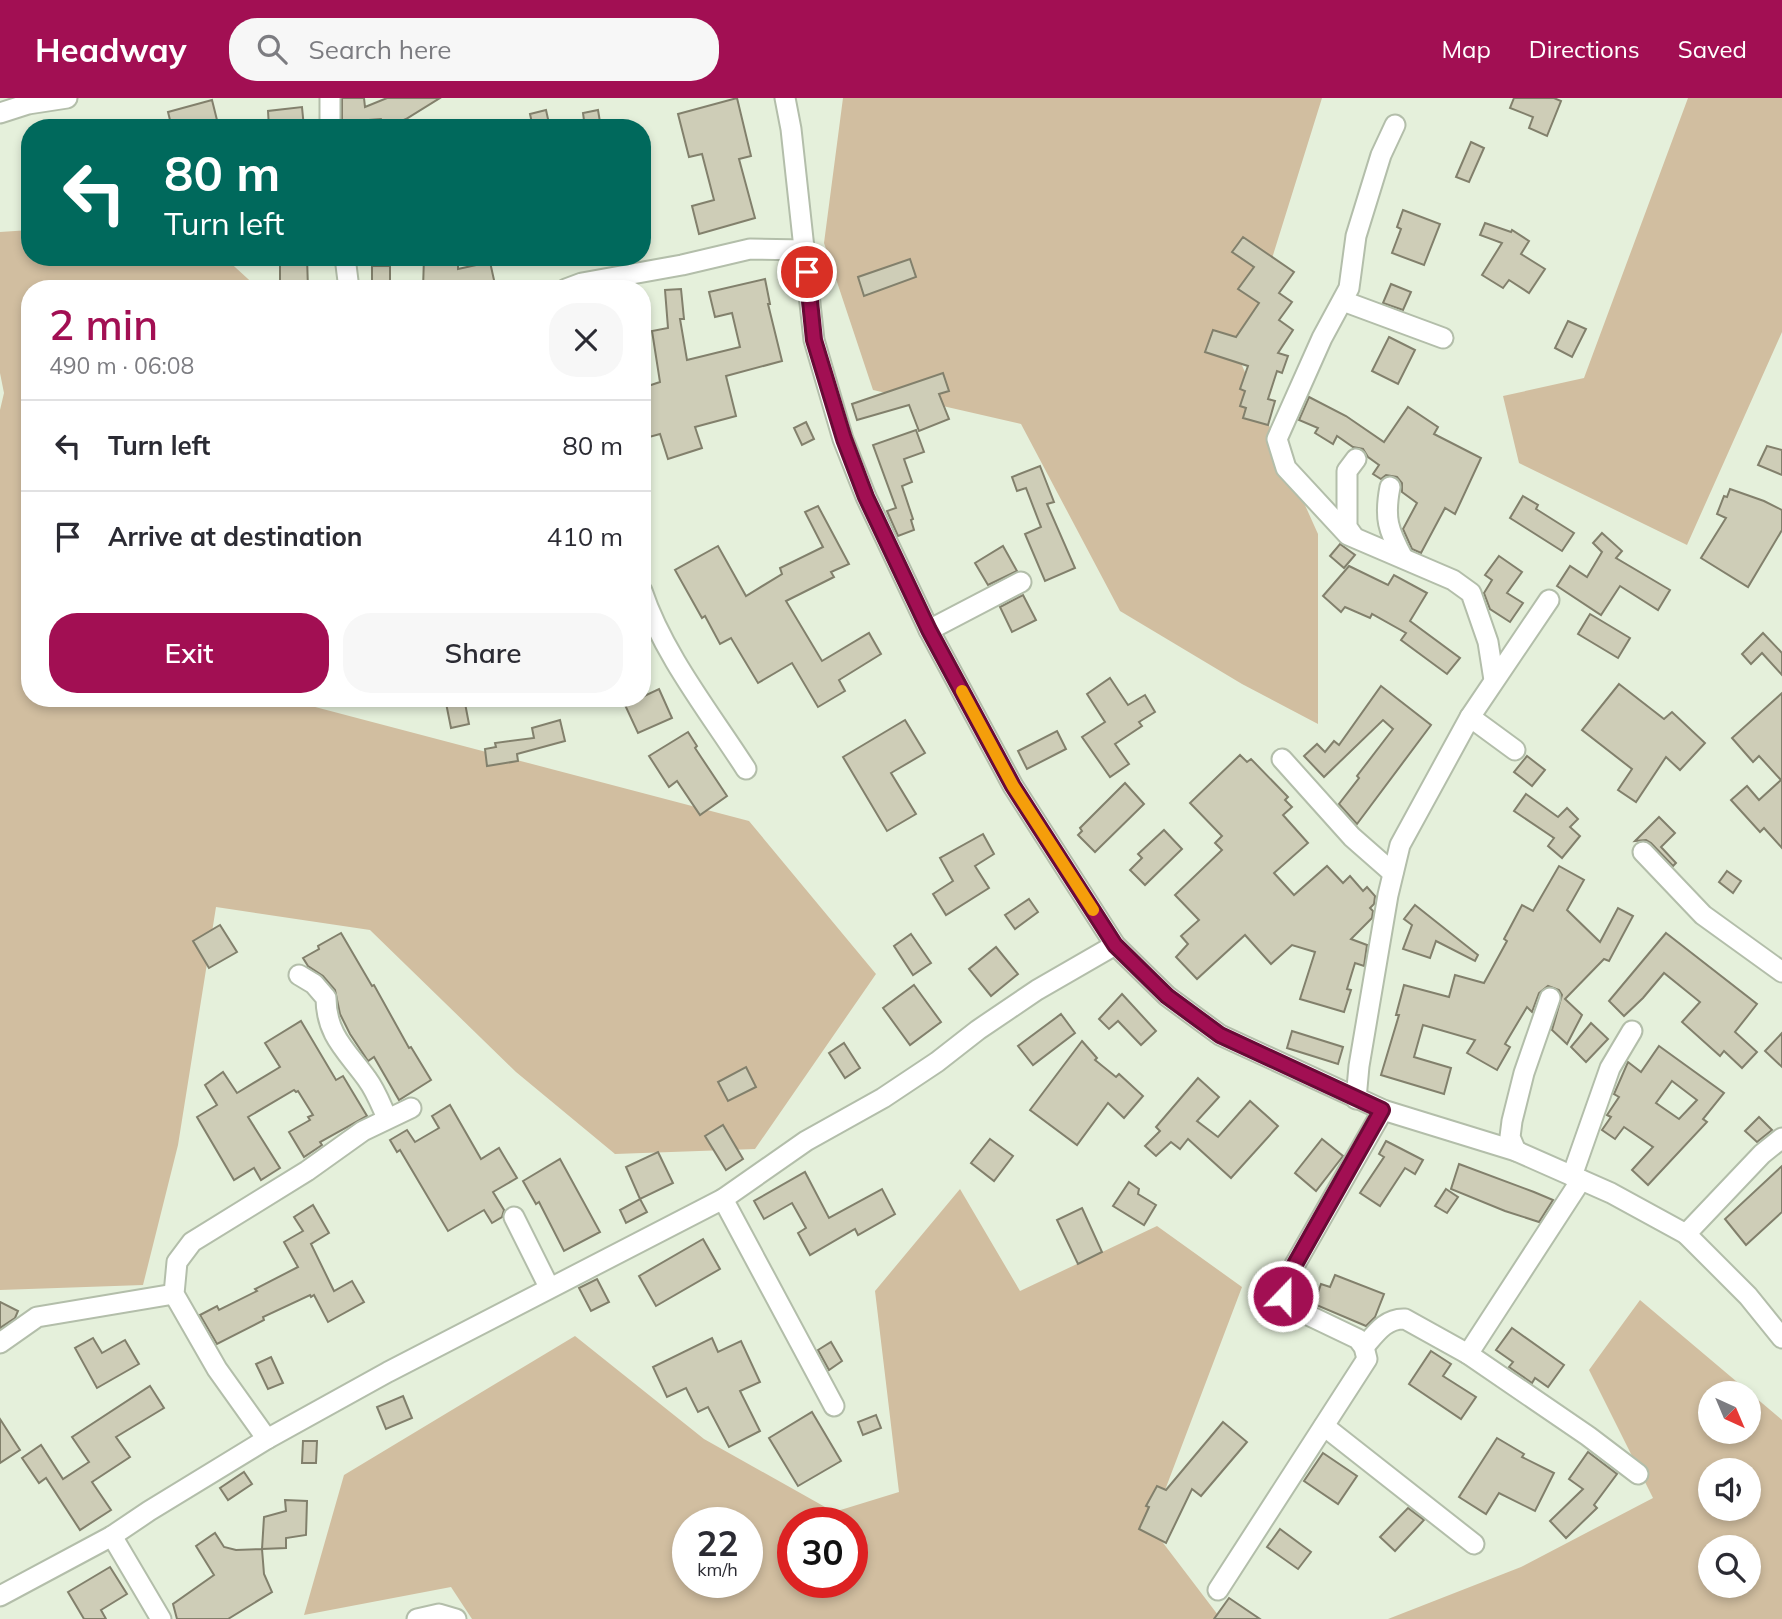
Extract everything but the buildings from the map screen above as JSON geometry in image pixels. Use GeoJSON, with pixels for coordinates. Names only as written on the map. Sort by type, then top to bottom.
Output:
{"type":"FeatureCollection","features":[{"type":"Feature","properties":{"kind":"street"},"geometry":{"type":"LineString","coordinates":[[0,113],[28,104],[67,98]]}},
{"type":"Feature","properties":{"kind":"street"},"geometry":{"type":"LineString","coordinates":[[330,98],[330,119]]}},
{"type":"Feature","properties":{"kind":"street"},"geometry":{"type":"LineString","coordinates":[[785,98],[791,129],[814,340],[844,439],[866,497],[929,630],[1013,786],[1115,945],[1167,996],[1220,1035],[1382,1110],[1516,1152],[1577,1178],[1611,1193],[1686,1234],[1748,1296],[1782,1338]]}},
{"type":"Feature","properties":{"kind":"street"},"geometry":{"type":"LineString","coordinates":[[1395,125],[1381,155],[1356,236],[1351,280],[1277,439],[1286,468],[1339,527],[1354,538],[1453,580],[1471,593],[1488,642],[1494,680]]}},
{"type":"Feature","properties":{"kind":"street"},"geometry":{"type":"LineString","coordinates":[[610,280],[750,249],[773,247],[805,250]]}},
{"type":"Feature","properties":{"kind":"street"},"geometry":{"type":"LineString","coordinates":[[1343,301],[1443,338]]}},
{"type":"Feature","properties":{"kind":"street"},"geometry":{"type":"LineString","coordinates":[[1354,538],[1347,527],[1347,471],[1356,459]]}},
{"type":"Feature","properties":{"kind":"street"},"geometry":{"type":"LineString","coordinates":[[1390,487],[1386,507],[1387,525],[1403,558]]}},
{"type":"Feature","properties":{"kind":"street"},"geometry":{"type":"LineString","coordinates":[[929,630],[1021,582]]}},
{"type":"Feature","properties":{"kind":"street"},"geometry":{"type":"LineString","coordinates":[[1356,1099],[1359,1066],[1400,845],[1470,717],[1549,600]]}},
{"type":"Feature","properties":{"kind":"street"},"geometry":{"type":"LineString","coordinates":[[651,617],[665,644],[746,769]]}},
{"type":"Feature","properties":{"kind":"street"},"geometry":{"type":"LineString","coordinates":[[1470,717],[1515,750]]}},
{"type":"Feature","properties":{"kind":"street"},"geometry":{"type":"LineString","coordinates":[[1282,760],[1352,837],[1393,873]]}},
{"type":"Feature","properties":{"kind":"street"},"geometry":{"type":"LineString","coordinates":[[1643,852],[1703,915],[1782,972]]}},
{"type":"Feature","properties":{"kind":"street"},"geometry":{"type":"LineString","coordinates":[[0,1596],[112,1536],[267,1439],[388,1372],[723,1199],[806,1141],[883,1098],[1037,990],[1115,945]]}},
{"type":"Feature","properties":{"kind":"street"},"geometry":{"type":"LineString","coordinates":[[299,975],[314,984],[326,998],[330,1028],[346,1055],[368,1080],[387,1118]]}},
{"type":"Feature","properties":{"kind":"street"},"geometry":{"type":"LineString","coordinates":[[1516,1152],[1510,1137],[1512,1121],[1524,1073],[1550,998]]}},
{"type":"Feature","properties":{"kind":"street"},"geometry":{"type":"LineString","coordinates":[[1468,1354],[1577,1178],[1610,1068],[1632,1031]]}},
{"type":"Feature","properties":{"kind":"street"},"geometry":{"type":"LineString","coordinates":[[267,1439],[217,1369],[174,1294],[177,1262],[192,1242],[307,1171],[363,1131],[411,1108]]}},
{"type":"Feature","properties":{"kind":"street"},"geometry":{"type":"LineString","coordinates":[[1218,1590],[1367,1359],[1364,1347],[1358,1339],[1287,1305],[1283,1296],[1285,1282],[1382,1110]]}},
{"type":"Feature","properties":{"kind":"street"},"geometry":{"type":"LineString","coordinates":[[1686,1234],[1762,1154],[1782,1138]]}},
{"type":"Feature","properties":{"kind":"street"},"geometry":{"type":"LineString","coordinates":[[723,1199],[834,1406]]}},
{"type":"Feature","properties":{"kind":"street"},"geometry":{"type":"LineString","coordinates":[[514,1217],[549,1287]]}},
{"type":"Feature","properties":{"kind":"street"},"geometry":{"type":"LineString","coordinates":[[0,1343],[37,1317],[174,1294]]}},
{"type":"Feature","properties":{"kind":"street"},"geometry":{"type":"LineString","coordinates":[[1364,1347],[1384,1325],[1394,1319],[1405,1319],[1468,1354],[1588,1436],[1638,1474]]}},
{"type":"Feature","properties":{"kind":"street"},"geometry":{"type":"LineString","coordinates":[[1324,1426],[1474,1544]]}},
{"type":"Feature","properties":{"kind":"street"},"geometry":{"type":"LineString","coordinates":[[112,1536],[161,1619]]}},
{"type":"Feature","properties":{"kind":"street"},"geometry":{"type":"LineString","coordinates":[[416,1619],[439,1614],[456,1619]]}},
{"type":"Feature","properties":{"kind":"shaded area"},"geometry":{"type":"Polygon","coordinates":[[[843,98],[1322,98],[1240,361],[1318,534],[1318,724],[1242,684],[1120,611],[1021,424],[873,390],[824,243],[843,98]]]}},
{"type":"Feature","properties":{"kind":"shaded area"},"geometry":{"type":"Polygon","coordinates":[[[1688,98],[1782,98],[1782,332],[1687,545],[1519,463],[1503,396],[1584,378],[1688,98]]]}},
{"type":"Feature","properties":{"kind":"shaded area"},"geometry":{"type":"Polygon","coordinates":[[[21,231],[21,266],[234,266],[249,280],[21,280],[21,707],[315,707],[749,821],[876,974],[755,1149],[615,1154],[516,1072],[370,930],[216,907],[178,1145],[143,1285],[0,1290],[0,410],[4,393],[0,373],[0,232],[21,231]]]}},
{"type":"Feature","properties":{"kind":"shaded area"},"geometry":{"type":"Polygon","coordinates":[[[960,1189],[1020,1291],[1157,1226],[1242,1287],[1151,1527],[1221,1619],[472,1619],[451,1587],[304,1615],[344,1475],[575,1336],[704,1439],[825,1507],[777,1507],[777,1598],[868,1598],[868,1507],[850,1507],[899,1492],[875,1291],[960,1189]]]}},
{"type":"Feature","properties":{"kind":"shaded area"},"geometry":{"type":"Polygon","coordinates":[[[1640,1300],[1736,1381],[1698,1381],[1698,1444],[1761,1444],[1761,1402],[1782,1420],[1782,1619],[1388,1619],[1521,1567],[1653,1498],[1589,1370],[1640,1300]]]}},
{"type":"Feature","properties":{"kind":"slow traffic"},"geometry":{"type":"LineString","coordinates":[[962,691],[1013,786],[1093,910]]}},
{"type":"Feature","properties":{"kind":"route"},"geometry":{"type":"LineString","coordinates":[[807,272],[814,340],[844,439],[866,497],[929,630],[1013,786],[1115,945],[1167,996],[1220,1035],[1382,1110],[1285,1282],[1283,1296]]}}]}
